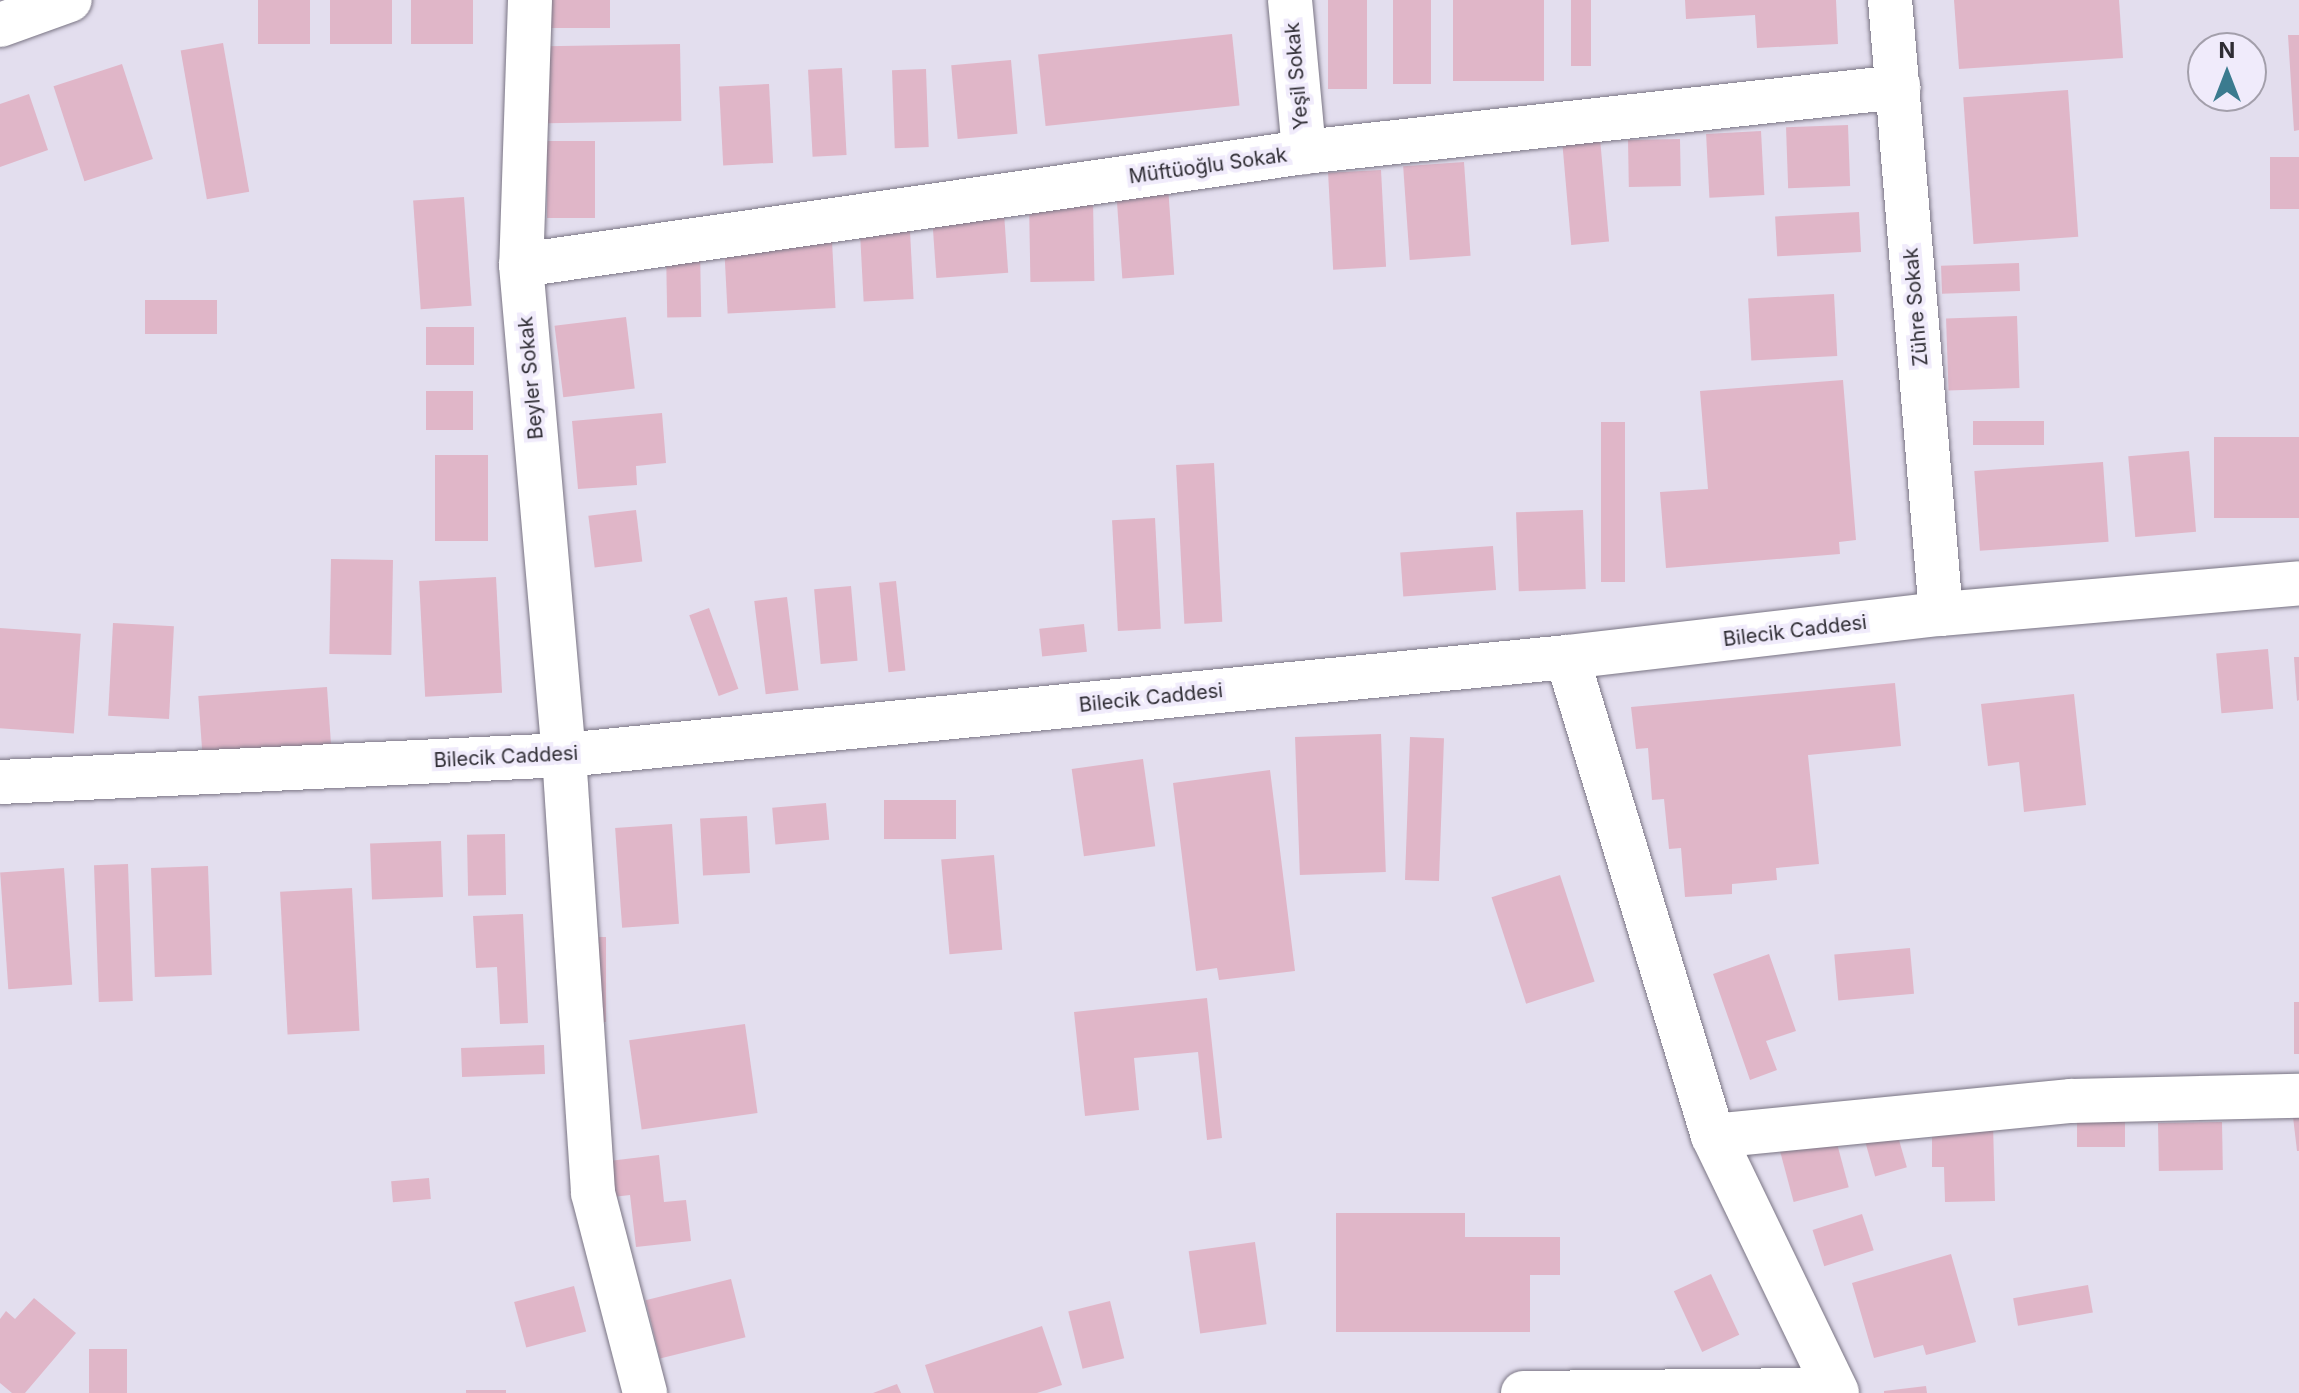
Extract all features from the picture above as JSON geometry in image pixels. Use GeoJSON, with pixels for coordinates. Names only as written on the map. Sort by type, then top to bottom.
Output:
{"type":"FeatureCollection","features":[{"type":"Feature","properties":{"kind":"street"},"geometry":{"type":"LineString","coordinates":[[0,25],[70,0]]}},
{"type":"Feature","properties":{"kind":"street","name":"Beyler Sokak"},"geometry":{"type":"LineString","coordinates":[[530,0],[521,265],[564,755],[593,1193],[645,1393]]}},
{"type":"Feature","properties":{"kind":"street","name":"Yeşil Sokak"},"geometry":{"type":"LineString","coordinates":[[1290,0],[1304,152]]}},
{"type":"Feature","properties":{"kind":"street","name":"Zühre Sokak"},"geometry":{"type":"LineString","coordinates":[[1890,0],[1941,614]]}},
{"type":"Feature","properties":{"kind":"street","name":"Müftüoğlu Sokak"},"geometry":{"type":"LineString","coordinates":[[521,265],[1304,152],[1898,87]]}},
{"type":"Feature","properties":{"kind":"street","name":"Bilecik Caddesi"},"geometry":{"type":"LineString","coordinates":[[0,782],[564,755],[1567,657],[1941,614],[2299,583]]}},
{"type":"Feature","properties":{"kind":"street"},"geometry":{"type":"LineString","coordinates":[[1523,1393],[1836,1391],[1713,1136],[1567,657]]}},
{"type":"Feature","properties":{"kind":"street"},"geometry":{"type":"LineString","coordinates":[[1713,1136],[2071,1101],[2299,1096]]}},
{"type":"Feature","properties":{"kind":"building"},"geometry":{"type":"Polygon","coordinates":[[[258,0],[310,0],[310,44],[258,44],[258,0]]]}},
{"type":"Feature","properties":{"kind":"building"},"geometry":{"type":"Polygon","coordinates":[[[330,0],[392,0],[392,44],[330,44],[330,0]]]}},
{"type":"Feature","properties":{"kind":"building"},"geometry":{"type":"Polygon","coordinates":[[[411,0],[473,0],[473,44],[411,44],[411,0]]]}},
{"type":"Feature","properties":{"kind":"building"},"geometry":{"type":"Polygon","coordinates":[[[547,0],[610,0],[610,28],[547,28],[547,0]]]}},
{"type":"Feature","properties":{"kind":"building"},"geometry":{"type":"Polygon","coordinates":[[[1328,0],[1367,0],[1367,89],[1328,89],[1328,0]]]}},
{"type":"Feature","properties":{"kind":"building"},"geometry":{"type":"Polygon","coordinates":[[[1393,0],[1431,0],[1431,84],[1393,84],[1393,0]]]}},
{"type":"Feature","properties":{"kind":"building"},"geometry":{"type":"Polygon","coordinates":[[[1453,0],[1544,0],[1544,81],[1453,81],[1453,0]]]}},
{"type":"Feature","properties":{"kind":"building"},"geometry":{"type":"Polygon","coordinates":[[[1571,0],[1591,0],[1591,66],[1571,66],[1571,0]]]}},
{"type":"Feature","properties":{"kind":"building"},"geometry":{"type":"Polygon","coordinates":[[[1685,0],[1836,0],[1838,44],[1757,48],[1755,15],[1686,19],[1685,0]]]}},
{"type":"Feature","properties":{"kind":"building"},"geometry":{"type":"Polygon","coordinates":[[[1954,0],[2119,0],[2123,58],[1959,69],[1954,0]]]}},
{"type":"Feature","properties":{"kind":"building"},"geometry":{"type":"Polygon","coordinates":[[[1232,34],[1240,106],[1046,126],[1038,54],[1232,34]]]}},
{"type":"Feature","properties":{"kind":"building"},"geometry":{"type":"Polygon","coordinates":[[[2288,35],[2299,35],[2299,130],[2294,131],[2288,35]]]}},
{"type":"Feature","properties":{"kind":"building"},"geometry":{"type":"Polygon","coordinates":[[[223,43],[249,192],[207,199],[181,50],[223,43]]]}},
{"type":"Feature","properties":{"kind":"building"},"geometry":{"type":"Polygon","coordinates":[[[680,44],[681,121],[547,123],[546,46],[680,44]]]}},
{"type":"Feature","properties":{"kind":"building"},"geometry":{"type":"Polygon","coordinates":[[[1011,60],[1017,134],[958,139],[951,65],[1011,60]]]}},
{"type":"Feature","properties":{"kind":"building"},"geometry":{"type":"Polygon","coordinates":[[[122,64],[153,159],[84,181],[54,86],[122,64]]]}},
{"type":"Feature","properties":{"kind":"building"},"geometry":{"type":"Polygon","coordinates":[[[842,68],[847,155],[813,157],[808,70],[842,68]]]}},
{"type":"Feature","properties":{"kind":"building"},"geometry":{"type":"Polygon","coordinates":[[[926,69],[929,147],[895,148],[892,70],[926,69]]]}},
{"type":"Feature","properties":{"kind":"building"},"geometry":{"type":"Polygon","coordinates":[[[769,84],[773,163],[723,166],[719,87],[769,84]]]}},
{"type":"Feature","properties":{"kind":"building"},"geometry":{"type":"Polygon","coordinates":[[[2068,90],[2078,237],[1974,244],[1963,97],[2068,90]]]}},
{"type":"Feature","properties":{"kind":"building"},"geometry":{"type":"Polygon","coordinates":[[[29,94],[48,150],[0,167],[0,104],[29,94]]]}},
{"type":"Feature","properties":{"kind":"building"},"geometry":{"type":"Polygon","coordinates":[[[1848,125],[1850,186],[1788,188],[1786,127],[1848,125]]]}},
{"type":"Feature","properties":{"kind":"building"},"geometry":{"type":"Polygon","coordinates":[[[1761,131],[1764,195],[1709,198],[1706,134],[1761,131]]]}},
{"type":"Feature","properties":{"kind":"building"},"geometry":{"type":"Polygon","coordinates":[[[1600,138],[1609,242],[1571,245],[1562,141],[1600,138]]]}},
{"type":"Feature","properties":{"kind":"building"},"geometry":{"type":"Polygon","coordinates":[[[1680,139],[1681,186],[1629,187],[1628,140],[1680,139]]]}},
{"type":"Feature","properties":{"kind":"building"},"geometry":{"type":"Polygon","coordinates":[[[547,141],[595,141],[595,218],[547,218],[547,141]]]}},
{"type":"Feature","properties":{"kind":"building"},"geometry":{"type":"Polygon","coordinates":[[[2270,157],[2299,157],[2299,209],[2270,209],[2270,157]]]}},
{"type":"Feature","properties":{"kind":"building"},"geometry":{"type":"Polygon","coordinates":[[[1464,162],[1471,256],[1410,260],[1403,166],[1464,162]]]}},
{"type":"Feature","properties":{"kind":"building"},"geometry":{"type":"Polygon","coordinates":[[[1381,170],[1386,267],[1333,270],[1328,173],[1381,170]]]}},
{"type":"Feature","properties":{"kind":"building"},"geometry":{"type":"Polygon","coordinates":[[[1168,186],[1174,275],[1122,278],[1116,190],[1168,186]]]}},
{"type":"Feature","properties":{"kind":"building"},"geometry":{"type":"Polygon","coordinates":[[[464,197],[472,306],[421,309],[413,201],[464,197]]]}},
{"type":"Feature","properties":{"kind":"building"},"geometry":{"type":"Polygon","coordinates":[[[1093,200],[1094,281],[1030,282],[1029,201],[1093,200]]]}},
{"type":"Feature","properties":{"kind":"building"},"geometry":{"type":"Polygon","coordinates":[[[1859,212],[1861,252],[1777,256],[1775,216],[1859,212]]]}},
{"type":"Feature","properties":{"kind":"building"},"geometry":{"type":"Polygon","coordinates":[[[1004,213],[1008,273],[936,278],[932,218],[1004,213]]]}},
{"type":"Feature","properties":{"kind":"building"},"geometry":{"type":"Polygon","coordinates":[[[910,231],[914,299],[864,302],[860,234],[910,231]]]}},
{"type":"Feature","properties":{"kind":"building"},"geometry":{"type":"Polygon","coordinates":[[[832,241],[836,308],[728,314],[724,247],[832,241]]]}},
{"type":"Feature","properties":{"kind":"building"},"geometry":{"type":"Polygon","coordinates":[[[700,247],[701,317],[667,318],[666,248],[700,247]]]}},
{"type":"Feature","properties":{"kind":"building"},"geometry":{"type":"Polygon","coordinates":[[[2019,263],[2020,291],[1942,294],[1941,266],[2019,263]]]}},
{"type":"Feature","properties":{"kind":"building"},"geometry":{"type":"Polygon","coordinates":[[[1834,294],[1837,356],[1751,360],[1748,299],[1834,294]]]}},
{"type":"Feature","properties":{"kind":"building"},"geometry":{"type":"Polygon","coordinates":[[[145,300],[217,300],[217,334],[145,334],[145,300]]]}},
{"type":"Feature","properties":{"kind":"building"},"geometry":{"type":"Polygon","coordinates":[[[2017,316],[2020,388],[1949,390],[1946,318],[2017,316]]]}},
{"type":"Feature","properties":{"kind":"building"},"geometry":{"type":"Polygon","coordinates":[[[626,317],[635,388],[563,397],[555,326],[626,317]]]}},
{"type":"Feature","properties":{"kind":"building"},"geometry":{"type":"Polygon","coordinates":[[[426,327],[474,327],[474,365],[426,365],[426,327]]]}},
{"type":"Feature","properties":{"kind":"building"},"geometry":{"type":"Polygon","coordinates":[[[1843,380],[1856,540],[1839,542],[1840,554],[1666,568],[1660,492],[1708,489],[1700,391],[1843,380]]]}},
{"type":"Feature","properties":{"kind":"building"},"geometry":{"type":"Polygon","coordinates":[[[426,391],[473,391],[473,430],[426,430],[426,391]]]}},
{"type":"Feature","properties":{"kind":"building"},"geometry":{"type":"Polygon","coordinates":[[[662,413],[666,463],[636,466],[637,485],[578,489],[572,421],[662,413]]]}},
{"type":"Feature","properties":{"kind":"building"},"geometry":{"type":"Polygon","coordinates":[[[1973,421],[2044,421],[2044,445],[1973,445],[1973,421]]]}},
{"type":"Feature","properties":{"kind":"building"},"geometry":{"type":"Polygon","coordinates":[[[1601,422],[1625,422],[1625,582],[1601,582],[1601,422]]]}},
{"type":"Feature","properties":{"kind":"building"},"geometry":{"type":"Polygon","coordinates":[[[2214,437],[2299,437],[2299,518],[2214,518],[2214,437]]]}},
{"type":"Feature","properties":{"kind":"building"},"geometry":{"type":"Polygon","coordinates":[[[2189,451],[2196,532],[2135,537],[2128,456],[2189,451]]]}},
{"type":"Feature","properties":{"kind":"building"},"geometry":{"type":"Polygon","coordinates":[[[435,455],[488,455],[488,541],[435,541],[435,455]]]}},
{"type":"Feature","properties":{"kind":"building"},"geometry":{"type":"Polygon","coordinates":[[[2103,462],[2109,542],[1980,551],[1974,471],[2103,462]]]}},
{"type":"Feature","properties":{"kind":"building"},"geometry":{"type":"Polygon","coordinates":[[[1214,463],[1222,622],[1184,624],[1176,465],[1214,463]]]}},
{"type":"Feature","properties":{"kind":"building"},"geometry":{"type":"Polygon","coordinates":[[[636,510],[642,562],[595,567],[588,516],[636,510]]]}},
{"type":"Feature","properties":{"kind":"building"},"geometry":{"type":"Polygon","coordinates":[[[1583,510],[1586,589],[1519,591],[1516,512],[1583,510]]]}},
{"type":"Feature","properties":{"kind":"building"},"geometry":{"type":"Polygon","coordinates":[[[1155,518],[1161,629],[1118,631],[1112,520],[1155,518]]]}},
{"type":"Feature","properties":{"kind":"building"},"geometry":{"type":"Polygon","coordinates":[[[1493,546],[1496,590],[1403,596],[1400,552],[1493,546]]]}},
{"type":"Feature","properties":{"kind":"building"},"geometry":{"type":"Polygon","coordinates":[[[331,559],[393,560],[391,655],[329,654],[331,559]]]}},
{"type":"Feature","properties":{"kind":"building"},"geometry":{"type":"Polygon","coordinates":[[[496,577],[502,693],[425,697],[419,581],[496,577]]]}},
{"type":"Feature","properties":{"kind":"building"},"geometry":{"type":"Polygon","coordinates":[[[896,581],[905,671],[889,672],[879,583],[896,581]]]}},
{"type":"Feature","properties":{"kind":"building"},"geometry":{"type":"Polygon","coordinates":[[[851,586],[858,661],[821,664],[814,589],[851,586]]]}},
{"type":"Feature","properties":{"kind":"building"},"geometry":{"type":"Polygon","coordinates":[[[787,597],[798,690],[766,694],[754,601],[787,597]]]}},
{"type":"Feature","properties":{"kind":"building"},"geometry":{"type":"Polygon","coordinates":[[[709,608],[738,689],[719,696],[689,615],[709,608]]]}},
{"type":"Feature","properties":{"kind":"building"},"geometry":{"type":"Polygon","coordinates":[[[113,623],[174,626],[169,719],[108,716],[113,623]]]}},
{"type":"Feature","properties":{"kind":"building"},"geometry":{"type":"Polygon","coordinates":[[[1084,624],[1087,652],[1042,657],[1039,629],[1084,624]]]}},
{"type":"Feature","properties":{"kind":"building"},"geometry":{"type":"Polygon","coordinates":[[[0,628],[81,634],[74,733],[0,728],[0,628]]]}},
{"type":"Feature","properties":{"kind":"building"},"geometry":{"type":"Polygon","coordinates":[[[2268,649],[2273,709],[2221,713],[2216,654],[2268,649]]]}},
{"type":"Feature","properties":{"kind":"building"},"geometry":{"type":"Polygon","coordinates":[[[2294,657],[2299,657],[2297,701],[2294,657]]]}},
{"type":"Feature","properties":{"kind":"building"},"geometry":{"type":"Polygon","coordinates":[[[1895,683],[1901,746],[1808,755],[1819,864],[1776,868],[1777,880],[1732,884],[1732,894],[1685,897],[1681,848],[1669,849],[1664,799],[1652,800],[1648,748],[1636,749],[1631,707],[1895,683]]]}},
{"type":"Feature","properties":{"kind":"building"},"geometry":{"type":"Polygon","coordinates":[[[327,687],[332,752],[203,761],[198,696],[327,687]]]}},
{"type":"Feature","properties":{"kind":"building"},"geometry":{"type":"Polygon","coordinates":[[[2074,694],[2086,805],[2024,812],[2019,762],[1988,766],[1981,704],[2074,694]]]}},
{"type":"Feature","properties":{"kind":"building"},"geometry":{"type":"Polygon","coordinates":[[[1381,734],[1386,872],[1300,875],[1295,737],[1381,734]]]}},
{"type":"Feature","properties":{"kind":"building"},"geometry":{"type":"Polygon","coordinates":[[[1410,737],[1444,738],[1439,881],[1405,880],[1410,737]]]}},
{"type":"Feature","properties":{"kind":"building"},"geometry":{"type":"Polygon","coordinates":[[[1143,759],[1155,846],[1084,856],[1072,769],[1143,759]]]}},
{"type":"Feature","properties":{"kind":"building"},"geometry":{"type":"Polygon","coordinates":[[[1270,770],[1295,971],[1219,980],[1217,968],[1196,971],[1173,783],[1270,770]]]}},
{"type":"Feature","properties":{"kind":"building"},"geometry":{"type":"Polygon","coordinates":[[[884,800],[956,800],[956,839],[884,839],[884,800]]]}},
{"type":"Feature","properties":{"kind":"building"},"geometry":{"type":"Polygon","coordinates":[[[826,803],[829,840],[775,845],[772,808],[826,803]]]}},
{"type":"Feature","properties":{"kind":"building"},"geometry":{"type":"Polygon","coordinates":[[[747,816],[750,873],[703,875],[700,818],[747,816]]]}},
{"type":"Feature","properties":{"kind":"building"},"geometry":{"type":"Polygon","coordinates":[[[672,824],[679,924],[622,928],[615,828],[672,824]]]}},
{"type":"Feature","properties":{"kind":"building"},"geometry":{"type":"Polygon","coordinates":[[[505,834],[506,895],[468,896],[467,835],[505,834]]]}},
{"type":"Feature","properties":{"kind":"building"},"geometry":{"type":"Polygon","coordinates":[[[441,841],[443,897],[372,899],[370,843],[441,841]]]}},
{"type":"Feature","properties":{"kind":"building"},"geometry":{"type":"Polygon","coordinates":[[[994,855],[1002,950],[949,954],[941,860],[994,855]]]}},
{"type":"Feature","properties":{"kind":"building"},"geometry":{"type":"Polygon","coordinates":[[[128,864],[133,1001],[99,1002],[94,865],[128,864]]]}},
{"type":"Feature","properties":{"kind":"building"},"geometry":{"type":"Polygon","coordinates":[[[208,866],[212,975],[155,977],[151,868],[208,866]]]}},
{"type":"Feature","properties":{"kind":"building"},"geometry":{"type":"Polygon","coordinates":[[[64,868],[72,985],[8,989],[0,872],[64,868]]]}},
{"type":"Feature","properties":{"kind":"building"},"geometry":{"type":"Polygon","coordinates":[[[1560,875],[1595,982],[1526,1004],[1492,897],[1560,875]]]}},
{"type":"Feature","properties":{"kind":"building"},"geometry":{"type":"Polygon","coordinates":[[[352,888],[359,1031],[288,1035],[280,892],[352,888]]]}},
{"type":"Feature","properties":{"kind":"building"},"geometry":{"type":"Polygon","coordinates":[[[523,914],[528,1023],[500,1024],[497,967],[476,968],[473,916],[523,914]]]}},
{"type":"Feature","properties":{"kind":"building"},"geometry":{"type":"Polygon","coordinates":[[[599,937],[606,937],[606,1022],[599,1022],[599,937]]]}},
{"type":"Feature","properties":{"kind":"building"},"geometry":{"type":"Polygon","coordinates":[[[1910,948],[1914,994],[1838,1000],[1834,955],[1910,948]]]}},
{"type":"Feature","properties":{"kind":"building"},"geometry":{"type":"Polygon","coordinates":[[[1769,954],[1796,1031],[1766,1041],[1777,1070],[1750,1080],[1713,974],[1769,954]]]}},
{"type":"Feature","properties":{"kind":"building"},"geometry":{"type":"Polygon","coordinates":[[[1207,998],[1222,1138],[1207,1140],[1198,1052],[1134,1058],[1139,1110],[1085,1116],[1074,1012],[1207,998]]]}},
{"type":"Feature","properties":{"kind":"building"},"geometry":{"type":"Polygon","coordinates":[[[2294,1002],[2299,1002],[2299,1054],[2294,1054],[2294,1002]]]}},
{"type":"Feature","properties":{"kind":"building"},"geometry":{"type":"Polygon","coordinates":[[[745,1024],[758,1113],[642,1129],[629,1040],[745,1024]]]}},
{"type":"Feature","properties":{"kind":"building"},"geometry":{"type":"Polygon","coordinates":[[[544,1045],[545,1074],[462,1077],[461,1048],[544,1045]]]}},
{"type":"Feature","properties":{"kind":"building"},"geometry":{"type":"Polygon","coordinates":[[[2299,1107],[2299,1151],[2297,1151],[2292,1108],[2299,1107]]]}},
{"type":"Feature","properties":{"kind":"building"},"geometry":{"type":"Polygon","coordinates":[[[2077,1114],[2125,1114],[2125,1147],[2077,1147],[2077,1114]]]}},
{"type":"Feature","properties":{"kind":"building"},"geometry":{"type":"Polygon","coordinates":[[[2222,1122],[2223,1170],[2159,1171],[2158,1123],[2222,1122]]]}},
{"type":"Feature","properties":{"kind":"building"},"geometry":{"type":"Polygon","coordinates":[[[1993,1123],[1995,1201],[1945,1202],[1944,1167],[1932,1167],[1932,1125],[1993,1123]]]}},
{"type":"Feature","properties":{"kind":"building"},"geometry":{"type":"Polygon","coordinates":[[[1895,1126],[1907,1167],[1875,1176],[1863,1135],[1895,1126]]]}},
{"type":"Feature","properties":{"kind":"building"},"geometry":{"type":"Polygon","coordinates":[[[1835,1136],[1849,1187],[1794,1202],[1780,1151],[1835,1136]]]}},
{"type":"Feature","properties":{"kind":"building"},"geometry":{"type":"Polygon","coordinates":[[[659,1155],[664,1202],[686,1200],[691,1241],[636,1247],[630,1195],[613,1197],[609,1161],[659,1155]]]}},
{"type":"Feature","properties":{"kind":"building"},"geometry":{"type":"Polygon","coordinates":[[[429,1178],[431,1199],[393,1202],[391,1181],[429,1178]]]}},
{"type":"Feature","properties":{"kind":"building"},"geometry":{"type":"Polygon","coordinates":[[[1336,1213],[1465,1213],[1465,1237],[1560,1237],[1560,1275],[1530,1275],[1530,1332],[1336,1332],[1336,1213]]]}},
{"type":"Feature","properties":{"kind":"building"},"geometry":{"type":"Polygon","coordinates":[[[1862,1214],[1874,1250],[1824,1266],[1813,1230],[1862,1214]]]}},
{"type":"Feature","properties":{"kind":"building"},"geometry":{"type":"Polygon","coordinates":[[[1255,1242],[1267,1324],[1200,1334],[1189,1251],[1255,1242]]]}},
{"type":"Feature","properties":{"kind":"building"},"geometry":{"type":"Polygon","coordinates":[[[1951,1254],[1976,1342],[1926,1355],[1923,1345],[1874,1358],[1852,1283],[1951,1254]]]}},
{"type":"Feature","properties":{"kind":"building"},"geometry":{"type":"Polygon","coordinates":[[[1711,1274],[1739,1335],[1702,1352],[1674,1291],[1711,1274]]]}},
{"type":"Feature","properties":{"kind":"building"},"geometry":{"type":"Polygon","coordinates":[[[731,1279],[746,1337],[660,1359],[646,1300],[731,1279]]]}},
{"type":"Feature","properties":{"kind":"building"},"geometry":{"type":"Polygon","coordinates":[[[2088,1285],[2093,1313],[2018,1326],[2013,1298],[2088,1285]]]}},
{"type":"Feature","properties":{"kind":"building"},"geometry":{"type":"Polygon","coordinates":[[[574,1286],[586,1331],[526,1347],[514,1302],[574,1286]]]}},
{"type":"Feature","properties":{"kind":"building"},"geometry":{"type":"Polygon","coordinates":[[[34,1298],[76,1333],[25,1393],[12,1393],[0,1383],[0,1319],[6,1311],[15,1319],[34,1298]]]}},
{"type":"Feature","properties":{"kind":"building"},"geometry":{"type":"Polygon","coordinates":[[[1110,1301],[1124,1358],[1083,1369],[1068,1311],[1110,1301]]]}},
{"type":"Feature","properties":{"kind":"building"},"geometry":{"type":"Polygon","coordinates":[[[1042,1326],[1062,1385],[1037,1393],[934,1393],[925,1365],[1042,1326]]]}},
{"type":"Feature","properties":{"kind":"building"},"geometry":{"type":"Polygon","coordinates":[[[89,1349],[127,1349],[127,1393],[89,1393],[89,1349]]]}},
{"type":"Feature","properties":{"kind":"building"},"geometry":{"type":"Polygon","coordinates":[[[897,1384],[901,1393],[873,1393],[897,1384]]]}},
{"type":"Feature","properties":{"kind":"building"},"geometry":{"type":"Polygon","coordinates":[[[1926,1386],[1927,1393],[1884,1393],[1884,1391],[1926,1386]]]}},
{"type":"Feature","properties":{"kind":"building"},"geometry":{"type":"Polygon","coordinates":[[[466,1390],[506,1390],[506,1393],[466,1393],[466,1390]]]}}]}
